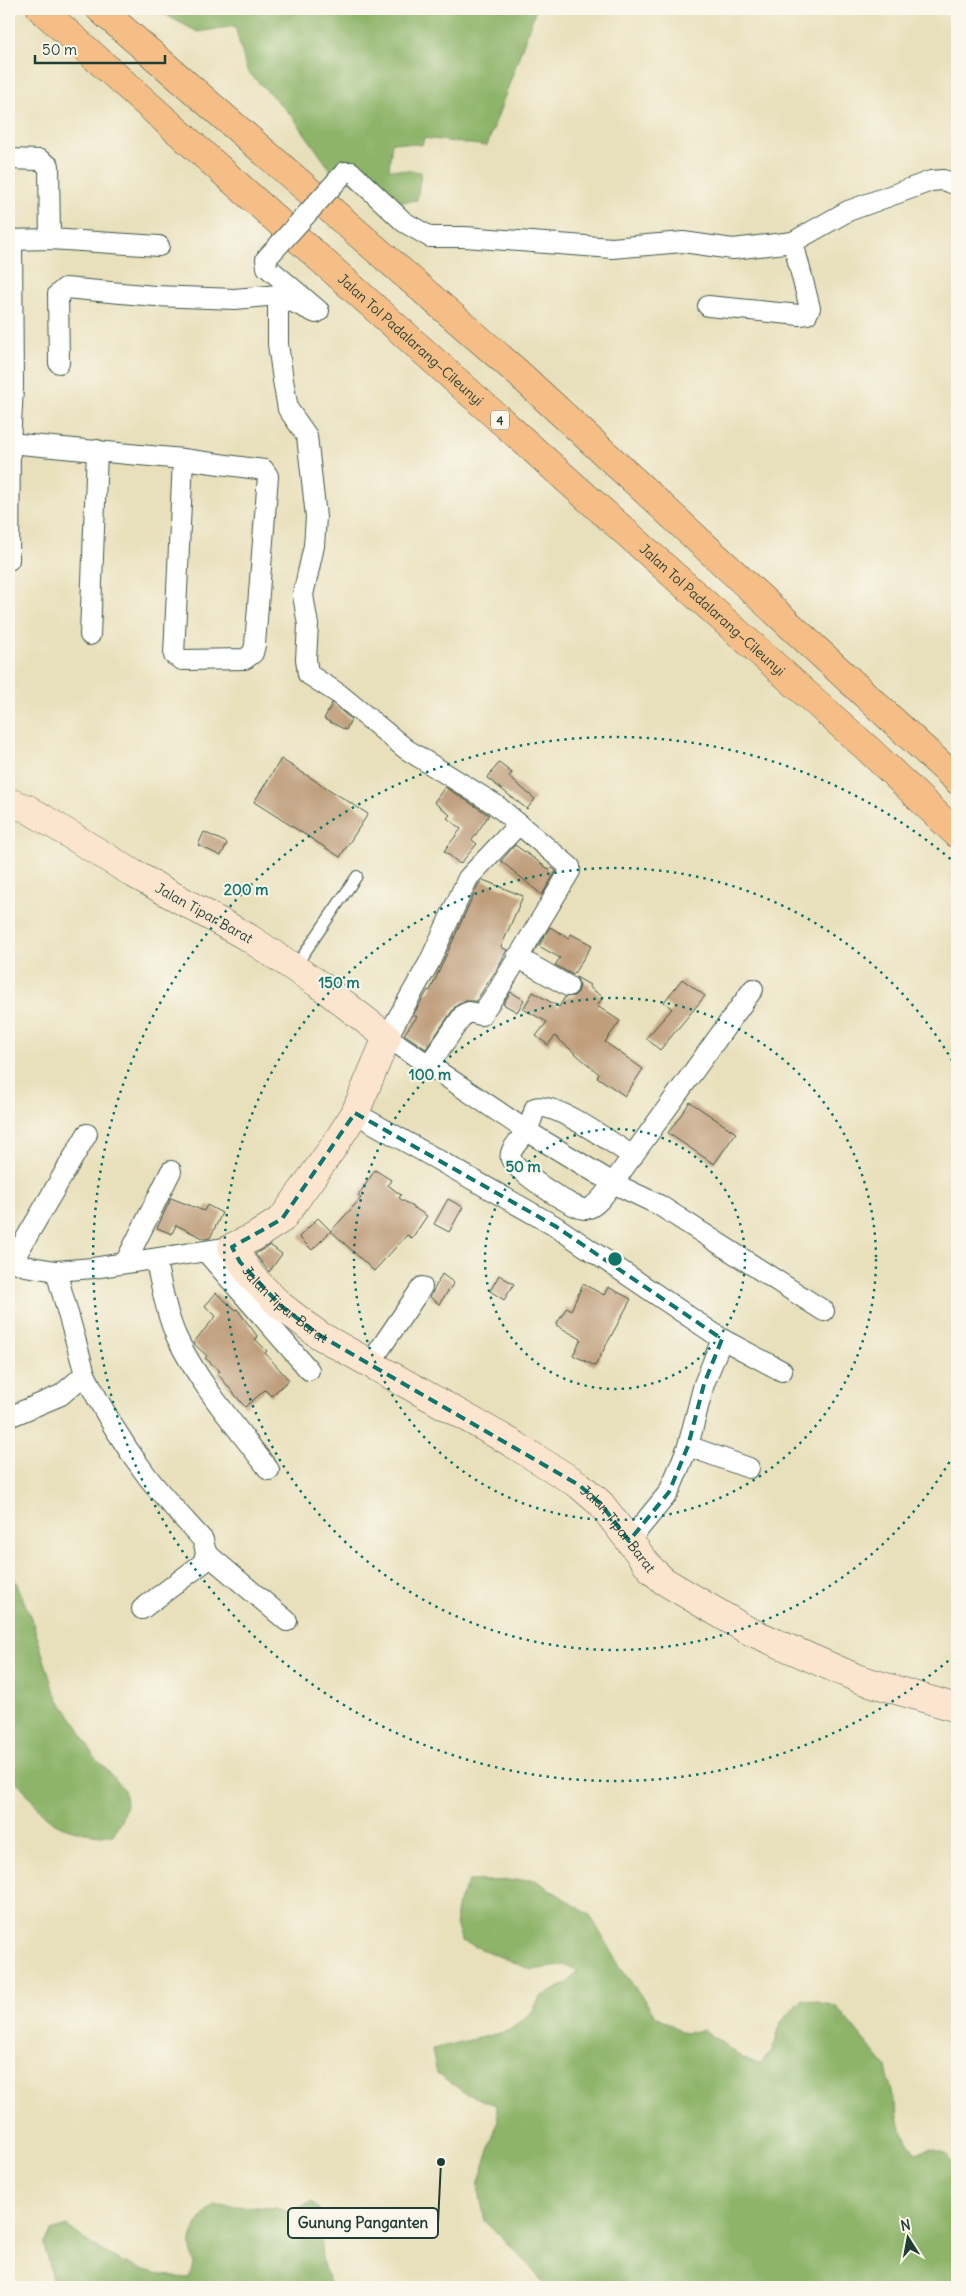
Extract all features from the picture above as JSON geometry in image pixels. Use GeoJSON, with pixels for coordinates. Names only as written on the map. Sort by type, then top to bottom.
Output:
{"type":"FeatureCollection","features":[{"type":"Feature","properties":{"kind":"highway","name":"Jalan Tol Padalarang–Cileunyi"},"geometry":{"type":"LineString","coordinates":[[41,9],[869,750],[957,834]]}},
{"type":"Feature","properties":{"kind":"highway"},"geometry":{"type":"LineString","coordinates":[[100,9],[517,372],[957,780]]}},
{"type":"Feature","properties":{"kind":"street"},"geometry":{"type":"LineString","coordinates":[[9,159],[40,160],[50,166],[50,239]]}},
{"type":"Feature","properties":{"kind":"street"},"geometry":{"type":"LineString","coordinates":[[59,363],[58,294],[65,288],[155,296],[235,299],[278,295],[316,313],[319,311],[267,267],[266,259],[345,172],[352,172],[404,222],[430,237],[465,237],[612,248],[683,242],[733,249],[793,242],[848,211],[931,181],[943,180],[957,185]]}},
{"type":"Feature","properties":{"kind":"street"},"geometry":{"type":"LineString","coordinates":[[9,560],[9,443],[13,388],[10,240],[50,239],[159,246]]}},
{"type":"Feature","properties":{"kind":"street"},"geometry":{"type":"LineString","coordinates":[[708,306],[806,314],[810,308],[793,242]]}},
{"type":"Feature","properties":{"kind":"street"},"geometry":{"type":"LineString","coordinates":[[278,295],[278,344],[283,380],[288,409],[308,436],[316,517],[314,546],[303,595],[308,625],[306,660],[308,674],[339,694],[406,749],[496,805],[570,867],[570,871],[480,1015],[469,1012],[464,1014],[428,1066]]}},
{"type":"Feature","properties":{"kind":"street"},"geometry":{"type":"LineString","coordinates":[[9,443],[183,459],[264,470],[268,476],[256,645],[253,653],[245,659],[182,660],[174,655],[183,459]]}},
{"type":"Feature","properties":{"kind":"street"},"geometry":{"type":"LineString","coordinates":[[90,635],[97,450]]}},
{"type":"Feature","properties":{"kind":"street","name":"Jalan Tipar Barat"},"geometry":{"type":"LineString","coordinates":[[9,802],[28,809],[86,846],[250,938],[295,968],[388,1037],[355,1113],[282,1219],[254,1237],[219,1249]]}},
{"type":"Feature","properties":{"kind":"street"},"geometry":{"type":"LineString","coordinates":[[519,824],[468,878],[429,963],[388,1037],[428,1066],[527,1131],[614,1183],[658,1205],[824,1311]]}},
{"type":"Feature","properties":{"kind":"street"},"geometry":{"type":"LineString","coordinates":[[517,957],[568,986]]}},
{"type":"Feature","properties":{"kind":"street"},"geometry":{"type":"LineString","coordinates":[[633,1156],[563,1113],[547,1106],[535,1108],[527,1131],[511,1155],[511,1160],[516,1167],[576,1208],[586,1209],[592,1207],[614,1183],[753,989]]}},
{"type":"Feature","properties":{"kind":"street"},"geometry":{"type":"LineString","coordinates":[[355,1113],[555,1226],[722,1339],[782,1371]]}},
{"type":"Feature","properties":{"kind":"street"},"geometry":{"type":"LineString","coordinates":[[87,1134],[10,1261],[56,1271],[219,1249],[309,1370]]}},
{"type":"Feature","properties":{"kind":"street"},"geometry":{"type":"LineString","coordinates":[[125,1263],[171,1171]]}},
{"type":"Feature","properties":{"kind":"street","name":"Jalan Tipar Barat"},"geometry":{"type":"LineString","coordinates":[[219,1249],[252,1277],[280,1305],[319,1335],[510,1442],[579,1485],[601,1504],[651,1569],[664,1581],[747,1630],[859,1679],[957,1708]]}},
{"type":"Feature","properties":{"kind":"street"},"geometry":{"type":"LineString","coordinates":[[155,1259],[170,1317],[189,1361],[268,1470]]}},
{"type":"Feature","properties":{"kind":"street"},"geometry":{"type":"LineString","coordinates":[[56,1271],[85,1374],[99,1403],[147,1477],[203,1540],[206,1553],[203,1563],[142,1609]]}},
{"type":"Feature","properties":{"kind":"street"},"geometry":{"type":"LineString","coordinates":[[369,1364],[422,1287]]}},
{"type":"Feature","properties":{"kind":"street"},"geometry":{"type":"LineString","coordinates":[[629,1541],[669,1492],[688,1446],[704,1384],[722,1339]]}},
{"type":"Feature","properties":{"kind":"street"},"geometry":{"type":"LineString","coordinates":[[9,1417],[61,1395],[85,1374]]}},
{"type":"Feature","properties":{"kind":"street"},"geometry":{"type":"LineString","coordinates":[[688,1446],[749,1468]]}},
{"type":"Feature","properties":{"kind":"street"},"geometry":{"type":"LineString","coordinates":[[206,1553],[287,1621]]}},
{"type":"Feature","properties":{"kind":"lane"},"geometry":{"type":"LineString","coordinates":[[295,968],[357,876]]}},
{"type":"Feature","properties":{"kind":"highlighted area"},"geometry":{"type":"Polygon","coordinates":[[[355,1113],[555,1226],[722,1339],[704,1384],[688,1446],[669,1492],[629,1541],[601,1504],[579,1485],[319,1335],[280,1305],[240,1262],[232,1247],[282,1219],[355,1113]]]}},
{"type":"Feature","properties":{"kind":"green space"},"geometry":{"type":"Polygon","coordinates":[[[160,9],[536,9],[487,146],[424,138],[422,145],[392,142],[389,169],[421,172],[417,200],[394,203],[332,172],[293,117],[247,71],[235,26],[198,32],[160,12],[160,9]]]}},
{"type":"Feature","properties":{"kind":"green space"},"geometry":{"type":"Polygon","coordinates":[[[9,1565],[33,1623],[52,1685],[59,1700],[78,1726],[92,1754],[124,1789],[126,1804],[121,1821],[113,1835],[80,1832],[55,1823],[38,1809],[20,1785],[9,1776],[9,1565]]]}},
{"type":"Feature","properties":{"kind":"green space"},"geometry":{"type":"Polygon","coordinates":[[[535,1880],[590,1915],[619,1966],[656,2016],[684,2033],[704,2030],[744,2059],[760,2063],[772,2052],[781,2022],[803,1999],[836,2006],[886,2067],[901,2129],[916,2153],[930,2149],[946,2153],[955,2167],[955,2183],[957,2185],[957,2287],[545,2287],[531,2267],[485,2221],[478,2185],[498,2120],[496,2105],[465,2093],[437,2073],[432,2049],[508,2031],[533,2011],[540,1997],[568,1983],[578,1971],[566,1965],[532,1970],[462,1941],[456,1924],[456,1910],[469,1881],[535,1880]]]}},
{"type":"Feature","properties":{"kind":"green space"},"geometry":{"type":"Polygon","coordinates":[[[312,2202],[319,2209],[322,2259],[333,2287],[54,2287],[44,2245],[51,2231],[67,2226],[109,2255],[124,2262],[155,2273],[189,2278],[194,2266],[191,2242],[194,2230],[214,2205],[276,2208],[291,2212],[312,2202]]]}},
{"type":"Feature","properties":{"kind":"building"},"geometry":{"type":"Polygon","coordinates":[[[332,703],[351,719],[346,730],[324,719],[332,703]]]}},
{"type":"Feature","properties":{"kind":"building"},"geometry":{"type":"Polygon","coordinates":[[[281,759],[368,814],[340,857],[254,802],[281,759]]]}},
{"type":"Feature","properties":{"kind":"building"},"geometry":{"type":"Polygon","coordinates":[[[499,763],[512,773],[509,777],[535,799],[527,809],[487,778],[499,763]]]}},
{"type":"Feature","properties":{"kind":"building"},"geometry":{"type":"Polygon","coordinates":[[[445,787],[489,815],[472,840],[477,844],[460,864],[444,851],[461,829],[447,818],[450,815],[434,802],[445,787]]]}},
{"type":"Feature","properties":{"kind":"building"},"geometry":{"type":"Polygon","coordinates":[[[204,832],[227,843],[221,856],[198,845],[204,832]]]}},
{"type":"Feature","properties":{"kind":"building"},"geometry":{"type":"Polygon","coordinates":[[[515,845],[550,870],[552,868],[556,871],[542,895],[501,861],[515,845]]]}},
{"type":"Feature","properties":{"kind":"building"},"geometry":{"type":"Polygon","coordinates":[[[483,880],[523,896],[501,947],[507,950],[476,1001],[463,1001],[455,1007],[426,1049],[404,1034],[417,1017],[413,1015],[428,990],[430,991],[478,885],[483,880]]]}},
{"type":"Feature","properties":{"kind":"building"},"geometry":{"type":"Polygon","coordinates":[[[550,927],[569,938],[571,934],[592,945],[573,975],[555,965],[560,958],[539,946],[550,927]]]}},
{"type":"Feature","properties":{"kind":"building"},"geometry":{"type":"Polygon","coordinates":[[[576,977],[590,985],[589,987],[603,997],[597,1006],[620,1021],[605,1042],[643,1069],[625,1096],[597,1077],[599,1074],[555,1036],[548,1045],[536,1036],[547,1022],[523,1009],[533,992],[559,1007],[565,997],[574,996],[578,992],[580,985],[576,977]]]}},
{"type":"Feature","properties":{"kind":"building"},"geometry":{"type":"Polygon","coordinates":[[[682,979],[705,996],[660,1050],[646,1038],[672,1009],[664,1002],[682,979]]]}},
{"type":"Feature","properties":{"kind":"building"},"geometry":{"type":"Polygon","coordinates":[[[511,992],[524,1000],[517,1012],[503,1004],[511,992]]]}},
{"type":"Feature","properties":{"kind":"building"},"geometry":{"type":"Polygon","coordinates":[[[690,1102],[736,1133],[714,1164],[668,1133],[690,1102]]]}},
{"type":"Feature","properties":{"kind":"building"},"geometry":{"type":"Polygon","coordinates":[[[375,1170],[391,1180],[388,1185],[401,1195],[399,1198],[427,1216],[412,1238],[407,1235],[374,1271],[331,1231],[361,1198],[358,1196],[375,1170]]]}},
{"type":"Feature","properties":{"kind":"building"},"geometry":{"type":"Polygon","coordinates":[[[171,1198],[204,1211],[207,1205],[222,1213],[210,1238],[205,1239],[176,1225],[172,1234],[157,1228],[171,1198]]]}},
{"type":"Feature","properties":{"kind":"building"},"geometry":{"type":"Polygon","coordinates":[[[448,1199],[463,1207],[449,1232],[434,1224],[448,1199]]]}},
{"type":"Feature","properties":{"kind":"building"},"geometry":{"type":"Polygon","coordinates":[[[318,1218],[331,1231],[312,1250],[299,1237],[318,1218]]]}},
{"type":"Feature","properties":{"kind":"building"},"geometry":{"type":"Polygon","coordinates":[[[270,1245],[282,1254],[269,1272],[255,1254],[270,1245]]]}},
{"type":"Feature","properties":{"kind":"building"},"geometry":{"type":"Polygon","coordinates":[[[442,1274],[454,1283],[439,1304],[430,1297],[442,1274]]]}},
{"type":"Feature","properties":{"kind":"building"},"geometry":{"type":"Polygon","coordinates":[[[499,1275],[514,1284],[504,1300],[490,1291],[499,1275]]]}},
{"type":"Feature","properties":{"kind":"building"},"geometry":{"type":"Polygon","coordinates":[[[583,1284],[604,1295],[608,1287],[631,1299],[595,1366],[573,1355],[581,1339],[556,1325],[567,1307],[571,1310],[583,1284]]]}},
{"type":"Feature","properties":{"kind":"building"},"geometry":{"type":"Polygon","coordinates":[[[216,1293],[237,1309],[258,1337],[255,1339],[267,1351],[265,1353],[289,1380],[271,1396],[265,1390],[245,1407],[217,1373],[220,1371],[205,1358],[207,1356],[193,1343],[216,1316],[205,1306],[216,1293]]]}},
{"type":"Feature","properties":{"kind":"place","name":"Gunung Panganten"},"geometry":{"type":"Point","coordinates":[441,2162]}}]}
